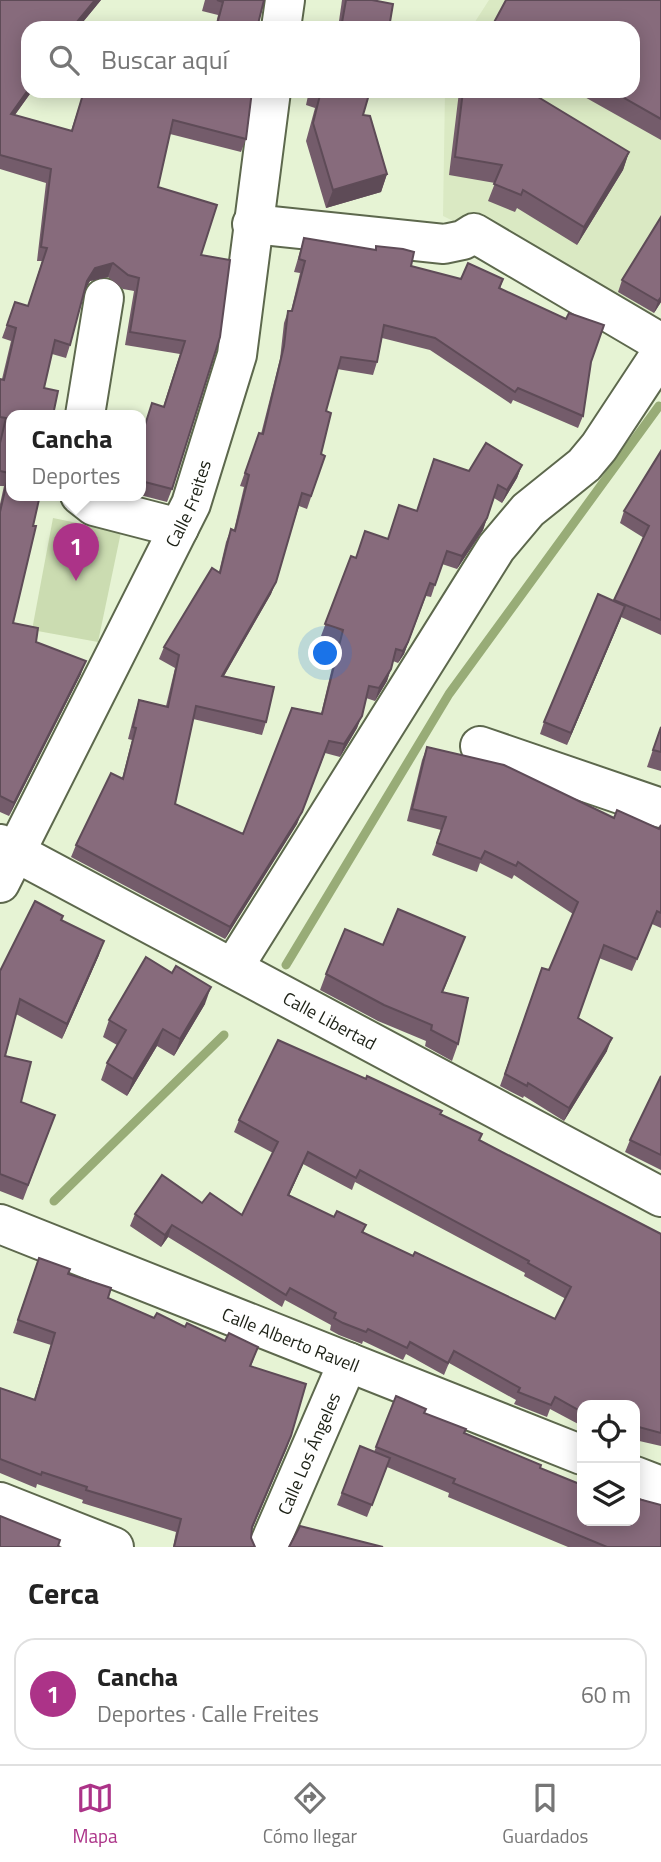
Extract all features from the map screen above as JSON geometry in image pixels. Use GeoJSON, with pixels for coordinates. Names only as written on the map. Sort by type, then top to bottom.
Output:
{"type":"FeatureCollection","features":[{"type":"Feature","properties":{"kind":"street"},"geometry":{"type":"LineString","coordinates":[[282,21],[285,0]]}},
{"type":"Feature","properties":{"kind":"street","name":"Calle Freites"},"geometry":{"type":"LineString","coordinates":[[5,860],[191,504],[237,355],[251,224],[270,98]]}},
{"type":"Feature","properties":{"kind":"street"},"geometry":{"type":"LineString","coordinates":[[251,224],[444,244],[463,240],[474,233],[661,343]]}},
{"type":"Feature","properties":{"kind":"street"},"geometry":{"type":"LineString","coordinates":[[86,410],[104,298]]}},
{"type":"Feature","properties":{"kind":"street"},"geometry":{"type":"LineString","coordinates":[[233,968],[496,548],[528,510],[584,465],[661,354]]}},
{"type":"Feature","properties":{"kind":"street"},"geometry":{"type":"LineString","coordinates":[[88,501],[94,506],[179,528]]}},
{"type":"Feature","properties":{"kind":"street"},"geometry":{"type":"LineString","coordinates":[[480,746],[661,808]]}},
{"type":"Feature","properties":{"kind":"street","name":"Calle Libertad"},"geometry":{"type":"LineString","coordinates":[[5,860],[233,968],[661,1197]]}},
{"type":"Feature","properties":{"kind":"street","name":"Calle Alberto Ravell"},"geometry":{"type":"LineString","coordinates":[[0,1224],[577,1453]]}},
{"type":"Feature","properties":{"kind":"street","name":"Calle Los Ángeles"},"geometry":{"type":"LineString","coordinates":[[268,1547],[348,1362]]}},
{"type":"Feature","properties":{"kind":"street"},"geometry":{"type":"LineString","coordinates":[[640,1478],[661,1486]]}},
{"type":"Feature","properties":{"kind":"street"},"geometry":{"type":"LineString","coordinates":[[0,1502],[114,1547]]}},
{"type":"Feature","properties":{"kind":"shaded area"},"geometry":{"type":"Polygon","coordinates":[[[489,0],[661,0],[661,301],[651,318],[443,216],[445,98],[640,98],[640,21],[476,21],[489,0]]]}},
{"type":"Feature","properties":{"kind":"shaded area"},"geometry":{"type":"Polygon","coordinates":[[[53,518],[121,532],[98,642],[32,630],[53,518]]]}},
{"type":"Feature","properties":{"kind":"building"},"geometry":{"type":"Polygon","coordinates":[[[0,0],[95,0],[78,21],[21,21],[22,98],[11,114],[72,131],[82,98],[251,98],[246,139],[173,120],[158,187],[217,205],[201,255],[230,260],[220,337],[172,489],[146,482],[146,422],[152,403],[164,407],[185,341],[130,332],[139,278],[128,275],[113,263],[95,268],[87,281],[70,345],[55,340],[44,388],[58,391],[54,410],[6,410],[6,418],[0,417],[0,379],[4,380],[16,328],[7,325],[15,302],[28,306],[47,248],[41,247],[51,169],[0,155],[0,0]]]}},
{"type":"Feature","properties":{"kind":"building"},"geometry":{"type":"Polygon","coordinates":[[[217,0],[264,0],[259,21],[218,21],[223,2],[217,0]]]}},
{"type":"Feature","properties":{"kind":"building"},"geometry":{"type":"Polygon","coordinates":[[[346,0],[372,0],[393,4],[390,21],[342,21],[346,0]]]}},
{"type":"Feature","properties":{"kind":"building"},"geometry":{"type":"Polygon","coordinates":[[[506,0],[661,0],[661,119],[624,98],[640,98],[640,21],[495,21],[506,0]]]}},
{"type":"Feature","properties":{"kind":"building"},"geometry":{"type":"Polygon","coordinates":[[[319,98],[368,98],[363,115],[370,116],[387,174],[333,190],[313,123],[319,98]]]}},
{"type":"Feature","properties":{"kind":"building"},"geometry":{"type":"Polygon","coordinates":[[[462,98],[540,98],[629,152],[584,227],[523,190],[521,195],[494,184],[502,165],[455,157],[462,98]]]}},
{"type":"Feature","properties":{"kind":"building"},"geometry":{"type":"Polygon","coordinates":[[[661,217],[661,297],[658,301],[622,280],[661,217]]]}},
{"type":"Feature","properties":{"kind":"building"},"geometry":{"type":"Polygon","coordinates":[[[304,238],[376,250],[376,246],[403,249],[414,252],[411,266],[461,279],[468,263],[503,279],[499,288],[566,319],[569,313],[604,325],[591,362],[583,416],[518,388],[515,392],[435,338],[384,325],[377,362],[341,357],[326,411],[331,413],[321,454],[325,456],[311,496],[302,493],[276,582],[222,676],[274,687],[266,722],[196,706],[175,804],[243,834],[292,708],[322,714],[343,630],[325,624],[351,556],[356,558],[365,531],[388,539],[399,505],[417,511],[434,459],[469,471],[486,443],[522,465],[507,490],[498,485],[487,518],[462,556],[447,551],[435,585],[430,583],[403,651],[396,649],[391,669],[379,688],[369,686],[362,716],[344,744],[329,741],[302,812],[230,927],[76,845],[111,773],[123,779],[136,728],[133,727],[139,700],[168,707],[179,655],[164,647],[212,568],[220,573],[231,529],[235,531],[249,475],[245,473],[259,433],[263,434],[284,346],[288,311],[292,311],[305,261],[299,259],[304,238]]]}},
{"type":"Feature","properties":{"kind":"building"},"geometry":{"type":"Polygon","coordinates":[[[6,418],[6,472],[0,471],[0,443],[6,418]]]}},
{"type":"Feature","properties":{"kind":"building"},"geometry":{"type":"Polygon","coordinates":[[[661,451],[661,620],[614,600],[649,526],[624,511],[661,451]]]}},
{"type":"Feature","properties":{"kind":"building"},"geometry":{"type":"Polygon","coordinates":[[[6,486],[6,501],[39,501],[33,526],[36,526],[13,623],[38,628],[36,642],[86,661],[14,803],[0,796],[0,512],[6,486]]]}},
{"type":"Feature","properties":{"kind":"building"},"geometry":{"type":"Polygon","coordinates":[[[598,594],[625,606],[571,733],[544,722],[598,594]]]}},
{"type":"Feature","properties":{"kind":"building"},"geometry":{"type":"Polygon","coordinates":[[[661,727],[661,752],[653,750],[661,727]]]}},
{"type":"Feature","properties":{"kind":"building"},"geometry":{"type":"Polygon","coordinates":[[[427,747],[504,765],[614,818],[617,810],[659,829],[661,825],[661,913],[657,911],[637,959],[604,945],[578,1018],[612,1038],[569,1108],[528,1083],[527,1086],[505,1074],[542,968],[549,970],[578,902],[518,862],[516,866],[485,851],[481,859],[437,843],[446,817],[412,809],[427,747]]]}},
{"type":"Feature","properties":{"kind":"building"},"geometry":{"type":"Polygon","coordinates":[[[35,901],[63,916],[61,920],[104,941],[67,1024],[20,999],[5,1056],[31,1062],[21,1102],[55,1115],[28,1185],[0,1174],[0,971],[35,901]]]}},
{"type":"Feature","properties":{"kind":"building"},"geometry":{"type":"Polygon","coordinates":[[[398,909],[465,937],[442,992],[468,998],[458,1044],[431,1030],[432,1025],[384,1005],[326,974],[345,929],[383,945],[398,909]]]}},
{"type":"Feature","properties":{"kind":"building"},"geometry":{"type":"Polygon","coordinates":[[[146,957],[172,973],[176,966],[211,987],[180,1039],[163,1029],[133,1079],[107,1063],[126,1030],[109,1020],[146,957]]]}},
{"type":"Feature","properties":{"kind":"building"},"geometry":{"type":"Polygon","coordinates":[[[278,1040],[366,1079],[367,1076],[442,1111],[440,1114],[482,1134],[479,1140],[661,1234],[661,1433],[640,1427],[640,1400],[577,1400],[577,1409],[555,1397],[551,1405],[518,1392],[520,1388],[454,1351],[448,1363],[410,1342],[407,1348],[368,1329],[366,1332],[343,1323],[334,1318],[336,1313],[290,1288],[286,1295],[172,1225],[165,1235],[135,1214],[162,1175],[202,1203],[210,1193],[242,1215],[278,1142],[239,1120],[278,1040]],[[308,1152],[288,1195],[334,1217],[337,1211],[366,1225],[362,1232],[413,1256],[415,1252],[555,1319],[571,1287],[528,1263],[529,1261],[360,1170],[356,1178],[308,1152]]]}},
{"type":"Feature","properties":{"kind":"building"},"geometry":{"type":"Polygon","coordinates":[[[661,1076],[661,1155],[630,1140],[661,1076]]]}},
{"type":"Feature","properties":{"kind":"building"},"geometry":{"type":"Polygon","coordinates":[[[39,1258],[70,1269],[68,1274],[111,1288],[108,1298],[154,1318],[157,1313],[185,1327],[187,1323],[225,1341],[229,1333],[258,1347],[250,1366],[306,1384],[291,1436],[252,1527],[251,1538],[255,1547],[174,1547],[181,1519],[86,1490],[87,1487],[42,1472],[41,1475],[0,1459],[0,1388],[35,1400],[55,1333],[18,1320],[39,1258]]]}},
{"type":"Feature","properties":{"kind":"building"},"geometry":{"type":"Polygon","coordinates":[[[396,1396],[426,1409],[424,1413],[466,1429],[464,1433],[577,1483],[577,1526],[640,1526],[640,1499],[661,1505],[661,1547],[607,1547],[453,1483],[455,1479],[376,1447],[396,1396]]]}},
{"type":"Feature","properties":{"kind":"building"},"geometry":{"type":"Polygon","coordinates":[[[360,1446],[390,1458],[372,1505],[342,1493],[360,1446]]]}},
{"type":"Feature","properties":{"kind":"building"},"geometry":{"type":"Polygon","coordinates":[[[0,1516],[60,1540],[60,1547],[0,1547],[0,1516]]]}},
{"type":"Feature","properties":{"kind":"building"},"geometry":{"type":"Polygon","coordinates":[[[300,1526],[383,1547],[289,1547],[300,1526]]]}},
{"type":"Feature","properties":{"kind":"waterway"},"geometry":{"type":"LineString","coordinates":[[286,965],[449,694],[659,406]]}},
{"type":"Feature","properties":{"kind":"waterway"},"geometry":{"type":"LineString","coordinates":[[54,1201],[224,1035]]}},
{"type":"Feature","properties":{"kind":"place","name":"Cancha"},"geometry":{"type":"Point","coordinates":[76,581]}}]}
